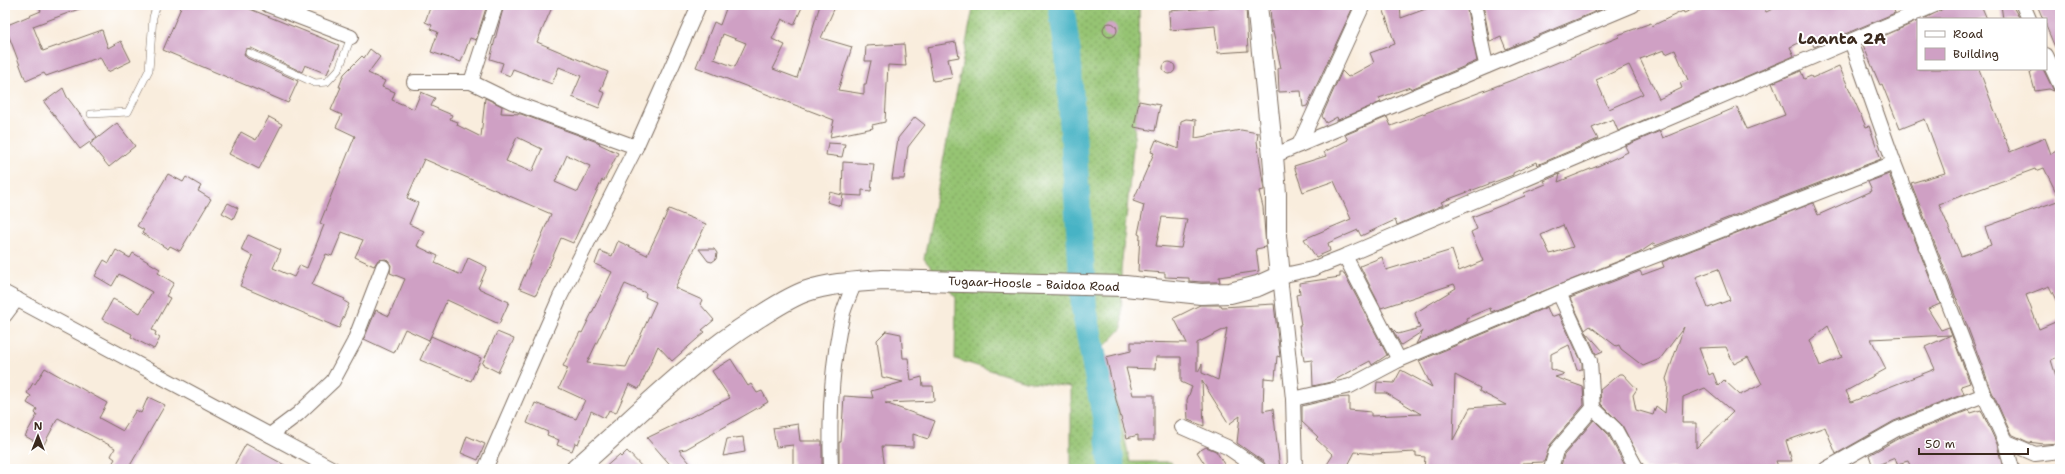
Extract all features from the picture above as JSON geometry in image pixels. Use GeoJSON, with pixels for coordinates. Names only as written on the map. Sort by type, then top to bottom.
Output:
{"type":"FeatureCollection","features":[{"type":"Feature","properties":{"kind":"main road"},"geometry":{"type":"LineString","coordinates":[[1257,5],[1273,156],[1276,194],[1276,236],[1280,276]]}},
{"type":"Feature","properties":{"kind":"main road","name":"Tugaar-Hoosle - Baidoa Road"},"geometry":{"type":"LineString","coordinates":[[576,469],[684,372],[730,335],[778,305],[807,291],[855,282],[882,280],[1125,286],[1201,294],[1230,293],[1258,286],[1280,276]]}},
{"type":"Feature","properties":{"kind":"street"},"geometry":{"type":"LineString","coordinates":[[268,5],[351,37]]}},
{"type":"Feature","properties":{"kind":"street"},"geometry":{"type":"LineString","coordinates":[[471,82],[496,5]]}},
{"type":"Feature","properties":{"kind":"street"},"geometry":{"type":"LineString","coordinates":[[485,469],[560,297],[636,147],[699,5]]}},
{"type":"Feature","properties":{"kind":"street"},"geometry":{"type":"LineString","coordinates":[[1299,145],[1363,5]]}},
{"type":"Feature","properties":{"kind":"street"},"geometry":{"type":"LineString","coordinates":[[1474,5],[1480,26],[1480,45],[1487,66]]}},
{"type":"Feature","properties":{"kind":"street"},"geometry":{"type":"LineString","coordinates":[[1273,156],[1633,5]]}},
{"type":"Feature","properties":{"kind":"street"},"geometry":{"type":"LineString","coordinates":[[2023,5],[2030,18]]}},
{"type":"Feature","properties":{"kind":"street"},"geometry":{"type":"LineString","coordinates":[[1295,469],[1293,399],[1280,276],[1312,269],[1345,256],[1930,6]]}},
{"type":"Feature","properties":{"kind":"street"},"geometry":{"type":"LineString","coordinates":[[1851,40],[1894,163],[1984,395],[2005,441],[2012,469]]}},
{"type":"Feature","properties":{"kind":"street"},"geometry":{"type":"LineString","coordinates":[[2052,59],[2060,85]]}},
{"type":"Feature","properties":{"kind":"street"},"geometry":{"type":"LineString","coordinates":[[414,82],[471,82],[518,105],[636,147]]}},
{"type":"Feature","properties":{"kind":"street"},"geometry":{"type":"LineString","coordinates":[[1293,399],[1350,386],[1399,360],[1559,293],[1894,163]]}},
{"type":"Feature","properties":{"kind":"street"},"geometry":{"type":"LineString","coordinates":[[1345,256],[1399,360]]}},
{"type":"Feature","properties":{"kind":"street"},"geometry":{"type":"LineString","coordinates":[[270,435],[298,414],[333,381],[354,342],[383,267]]}},
{"type":"Feature","properties":{"kind":"street"},"geometry":{"type":"LineString","coordinates":[[831,469],[830,438],[832,377],[843,313],[855,282]]}},
{"type":"Feature","properties":{"kind":"street"},"geometry":{"type":"LineString","coordinates":[[1559,293],[1590,360],[1593,408],[1615,429],[1637,469]]}},
{"type":"Feature","properties":{"kind":"street"},"geometry":{"type":"LineString","coordinates":[[5,315],[11,296],[333,469]]}},
{"type":"Feature","properties":{"kind":"street"},"geometry":{"type":"LineString","coordinates":[[1826,469],[1897,429],[1984,395]]}},
{"type":"Feature","properties":{"kind":"street"},"geometry":{"type":"LineString","coordinates":[[1551,469],[1556,452],[1593,408]]}},
{"type":"Feature","properties":{"kind":"street"},"geometry":{"type":"LineString","coordinates":[[1182,428],[1227,447],[1259,469]]}},
{"type":"Feature","properties":{"kind":"street"},"geometry":{"type":"LineString","coordinates":[[2005,441],[2036,454],[2060,451]]}},
{"type":"Feature","properties":{"kind":"lane"},"geometry":{"type":"LineString","coordinates":[[91,114],[128,112],[149,70],[153,17],[157,5]]}},
{"type":"Feature","properties":{"kind":"lane"},"geometry":{"type":"LineString","coordinates":[[248,53],[315,83],[327,82],[338,69],[351,37]]}},
{"type":"Feature","properties":{"kind":"green space"},"geometry":{"type":"Polygon","coordinates":[[[995,5],[1139,5],[1140,78],[1121,270],[1122,328],[1104,347],[1130,462],[1171,462],[1174,469],[1071,469],[1071,387],[1025,381],[955,359],[956,297],[924,259],[973,8],[995,5]]]}},
{"type":"Feature","properties":{"kind":"building"},"geometry":{"type":"Polygon","coordinates":[[[38,5],[87,6],[33,26],[43,51],[102,30],[108,48],[121,41],[131,61],[108,72],[100,57],[46,76],[44,73],[26,81],[5,26],[41,11],[38,5]]]}},
{"type":"Feature","properties":{"kind":"building"},"geometry":{"type":"Polygon","coordinates":[[[182,5],[240,5],[339,45],[327,74],[305,65],[302,72],[251,48],[246,49],[244,54],[247,58],[298,81],[288,103],[163,50],[182,5]]]}},
{"type":"Feature","properties":{"kind":"building"},"geometry":{"type":"Polygon","coordinates":[[[431,5],[487,5],[476,40],[470,38],[461,62],[431,52],[438,32],[430,29],[432,25],[425,22],[431,5]]]}},
{"type":"Feature","properties":{"kind":"building"},"geometry":{"type":"Polygon","coordinates":[[[504,5],[553,5],[537,42],[608,72],[600,91],[605,93],[599,108],[572,97],[581,76],[559,67],[552,84],[513,69],[510,76],[500,72],[503,63],[490,59],[504,5]]]}},
{"type":"Feature","properties":{"kind":"building"},"geometry":{"type":"Polygon","coordinates":[[[736,5],[803,5],[794,25],[782,19],[772,39],[785,45],[773,69],[797,78],[820,5],[836,5],[821,38],[852,47],[838,90],[864,94],[864,84],[866,84],[871,61],[865,61],[866,46],[904,44],[906,66],[888,65],[885,122],[872,125],[873,128],[830,137],[834,120],[696,67],[714,22],[720,25],[727,6],[736,9],[736,5]],[[723,34],[714,59],[735,67],[746,43],[723,34]]]}},
{"type":"Feature","properties":{"kind":"building"},"geometry":{"type":"Polygon","coordinates":[[[1246,5],[1248,51],[1218,53],[1215,26],[1170,30],[1169,11],[1246,5]]]}},
{"type":"Feature","properties":{"kind":"building"},"geometry":{"type":"Polygon","coordinates":[[[1270,5],[1354,5],[1307,106],[1303,107],[1301,91],[1279,92],[1278,68],[1281,68],[1271,23],[1270,5]]]}},
{"type":"Feature","properties":{"kind":"building"},"geometry":{"type":"Polygon","coordinates":[[[1382,5],[1400,5],[1401,18],[1431,7],[1430,5],[1466,5],[1477,61],[1411,89],[1410,87],[1379,98],[1381,102],[1338,120],[1337,117],[1326,123],[1322,116],[1342,71],[1348,77],[1374,63],[1370,53],[1395,44],[1382,5]]]}},
{"type":"Feature","properties":{"kind":"building"},"geometry":{"type":"Polygon","coordinates":[[[1483,5],[1611,5],[1506,49],[1501,37],[1490,42],[1483,5]]]}},
{"type":"Feature","properties":{"kind":"building"},"geometry":{"type":"Polygon","coordinates":[[[1703,5],[1762,5],[1766,12],[1781,5],[1892,5],[1895,13],[1814,47],[1810,38],[1790,47],[1794,56],[1618,131],[1613,119],[1592,128],[1598,139],[1537,165],[1536,162],[1513,173],[1513,175],[1441,202],[1443,205],[1397,225],[1395,220],[1361,236],[1358,230],[1328,243],[1330,251],[1316,257],[1304,239],[1351,219],[1334,181],[1303,192],[1294,166],[1326,156],[1324,152],[1348,140],[1345,135],[1387,117],[1391,126],[1544,68],[1619,37],[1618,35],[1651,23],[1652,26],[1683,11],[1684,13],[1703,5]],[[1664,50],[1640,59],[1659,99],[1682,88],[1680,83],[1688,80],[1675,50],[1666,54],[1664,50]],[[1629,65],[1596,80],[1609,109],[1643,94],[1629,65]]]}},
{"type":"Feature","properties":{"kind":"building"},"geometry":{"type":"Polygon","coordinates":[[[1950,5],[1981,5],[1987,18],[1926,18],[1950,5]]]}},
{"type":"Feature","properties":{"kind":"building"},"geometry":{"type":"Polygon","coordinates":[[[2001,5],[2012,5],[2019,18],[2003,18],[2001,5]]]}},
{"type":"Feature","properties":{"kind":"building"},"geometry":{"type":"Polygon","coordinates":[[[2037,5],[2060,5],[2060,59],[2047,28],[2047,18],[2043,18],[2037,5]]]}},
{"type":"Feature","properties":{"kind":"building"},"geometry":{"type":"Polygon","coordinates":[[[1917,21],[1917,70],[1979,70],[2010,152],[2045,138],[2051,154],[2060,149],[2060,200],[2060,308],[2049,286],[2026,295],[2039,329],[2060,320],[2060,356],[2051,360],[2060,389],[2060,443],[2044,444],[2028,442],[2011,434],[1992,392],[1911,183],[1945,173],[1925,119],[1900,129],[1882,84],[1880,85],[1863,45],[1917,21]],[[2044,168],[2036,171],[2035,169],[1939,204],[1961,256],[1991,245],[1985,227],[2060,200],[2044,168]]]}},
{"type":"Feature","properties":{"kind":"building"},"geometry":{"type":"Polygon","coordinates":[[[1110,23],[1115,25],[1117,30],[1115,35],[1110,37],[1105,35],[1103,30],[1105,25],[1110,23]]]}},
{"type":"Feature","properties":{"kind":"building"},"geometry":{"type":"Polygon","coordinates":[[[956,42],[959,57],[948,59],[952,78],[933,81],[927,47],[956,42]]]}},
{"type":"Feature","properties":{"kind":"building"},"geometry":{"type":"Polygon","coordinates":[[[370,49],[380,57],[368,73],[385,81],[382,87],[395,92],[392,100],[414,109],[421,92],[435,98],[431,106],[452,115],[450,119],[458,122],[457,125],[481,137],[485,98],[502,106],[501,113],[521,114],[600,143],[599,144],[618,153],[604,181],[602,180],[573,243],[561,238],[536,295],[519,288],[551,214],[424,159],[407,198],[418,203],[409,224],[424,231],[417,246],[438,256],[435,263],[461,275],[468,258],[487,267],[478,288],[509,302],[499,324],[447,300],[429,340],[405,329],[394,353],[364,339],[376,310],[389,316],[405,279],[390,273],[391,265],[386,259],[378,260],[374,266],[355,257],[363,240],[342,232],[332,256],[326,254],[312,285],[345,299],[344,301],[349,304],[339,328],[240,286],[253,256],[241,250],[248,235],[281,250],[273,268],[294,277],[300,265],[307,268],[324,225],[320,223],[355,136],[336,127],[342,115],[331,110],[341,87],[339,87],[344,74],[362,56],[364,58],[370,49]],[[517,137],[506,161],[532,172],[542,149],[517,137]],[[567,155],[555,182],[578,192],[590,166],[567,155]]]}},
{"type":"Feature","properties":{"kind":"building"},"geometry":{"type":"Polygon","coordinates":[[[1171,62],[1174,63],[1174,73],[1167,74],[1164,73],[1163,66],[1164,63],[1171,62]]]}},
{"type":"Feature","properties":{"kind":"building"},"geometry":{"type":"Polygon","coordinates":[[[1839,66],[1866,127],[1869,126],[1881,159],[1655,246],[1654,243],[1639,253],[1491,312],[1490,308],[1466,318],[1467,322],[1416,344],[1423,331],[1401,345],[1391,327],[1398,334],[1420,328],[1415,313],[1456,288],[1454,284],[1381,308],[1360,266],[1382,257],[1386,270],[1452,250],[1459,271],[1483,261],[1471,232],[1477,229],[1472,217],[1525,196],[1524,193],[1546,184],[1544,181],[1560,174],[1558,182],[1598,166],[1628,152],[1625,146],[1660,131],[1663,138],[1737,107],[1747,129],[1785,115],[1772,83],[1801,71],[1804,79],[1811,76],[1812,78],[1839,66]],[[1563,225],[1541,235],[1550,254],[1573,247],[1563,225]]]}},
{"type":"Feature","properties":{"kind":"building"},"geometry":{"type":"Polygon","coordinates":[[[2033,70],[2044,70],[2054,91],[2049,89],[2035,91],[2030,73],[2033,70]]]}},
{"type":"Feature","properties":{"kind":"building"},"geometry":{"type":"Polygon","coordinates":[[[63,88],[67,97],[97,137],[80,149],[44,102],[63,88]]]}},
{"type":"Feature","properties":{"kind":"building"},"geometry":{"type":"Polygon","coordinates":[[[1139,101],[1160,105],[1155,131],[1134,127],[1139,101]]]}},
{"type":"Feature","properties":{"kind":"building"},"geometry":{"type":"Polygon","coordinates":[[[269,117],[282,124],[259,169],[229,154],[241,132],[256,140],[269,117]]]}},
{"type":"Feature","properties":{"kind":"building"},"geometry":{"type":"Polygon","coordinates":[[[915,117],[925,125],[908,147],[904,179],[892,179],[898,138],[915,117]]]}},
{"type":"Feature","properties":{"kind":"building"},"geometry":{"type":"Polygon","coordinates":[[[1186,119],[1196,120],[1195,138],[1241,130],[1258,133],[1257,141],[1264,190],[1259,191],[1263,207],[1266,247],[1256,249],[1259,271],[1219,277],[1220,282],[1201,282],[1189,281],[1189,278],[1165,277],[1165,273],[1138,271],[1140,235],[1138,234],[1144,205],[1133,201],[1154,153],[1151,152],[1156,140],[1179,149],[1181,121],[1186,119]],[[1162,217],[1156,246],[1181,248],[1187,219],[1162,217]]]}},
{"type":"Feature","properties":{"kind":"building"},"geometry":{"type":"Polygon","coordinates":[[[117,123],[135,146],[109,167],[90,144],[117,123]]]}},
{"type":"Feature","properties":{"kind":"building"},"geometry":{"type":"Polygon","coordinates":[[[828,143],[845,144],[842,157],[826,155],[828,143]]]}},
{"type":"Feature","properties":{"kind":"building"},"geometry":{"type":"Polygon","coordinates":[[[843,162],[874,164],[871,191],[862,190],[862,196],[843,195],[841,206],[827,202],[830,192],[842,195],[843,162]]]}},
{"type":"Feature","properties":{"kind":"building"},"geometry":{"type":"Polygon","coordinates":[[[168,174],[183,182],[186,177],[201,186],[198,191],[211,199],[180,251],[170,246],[168,249],[142,233],[144,230],[137,226],[168,174]]]}},
{"type":"Feature","properties":{"kind":"building"},"geometry":{"type":"Polygon","coordinates":[[[1889,174],[1940,304],[1928,309],[1941,330],[1949,327],[1970,383],[1961,386],[1964,394],[1894,421],[1836,454],[1825,427],[1786,441],[1792,461],[1776,461],[1779,469],[1645,469],[1622,425],[1601,404],[1600,390],[1619,374],[1623,374],[1637,389],[1633,395],[1636,410],[1653,415],[1656,406],[1665,413],[1668,385],[1666,379],[1684,327],[1660,359],[1643,366],[1621,349],[1619,345],[1616,346],[1590,326],[1585,330],[1570,298],[1640,271],[1642,275],[1664,267],[1662,262],[1813,203],[1818,215],[1872,191],[1868,182],[1889,174]],[[1718,269],[1696,277],[1708,308],[1730,300],[1718,269]],[[1828,326],[1810,340],[1820,366],[1842,357],[1828,326]],[[1951,335],[1871,339],[1886,369],[1846,391],[1851,402],[1935,369],[1925,347],[1951,335]],[[1726,347],[1699,348],[1709,375],[1713,373],[1718,386],[1724,380],[1740,395],[1762,384],[1748,357],[1734,364],[1726,347]],[[1705,388],[1683,397],[1682,423],[1696,423],[1696,448],[1733,412],[1705,388]]]}},
{"type":"Feature","properties":{"kind":"building"},"geometry":{"type":"Polygon","coordinates":[[[228,203],[238,208],[233,219],[222,213],[228,203]]]}},
{"type":"Feature","properties":{"kind":"building"},"geometry":{"type":"Polygon","coordinates":[[[669,209],[706,224],[675,288],[702,300],[700,304],[714,320],[702,330],[705,332],[672,361],[658,346],[639,389],[629,384],[616,413],[609,410],[605,418],[591,411],[578,444],[575,443],[572,451],[557,445],[559,440],[547,435],[548,432],[527,423],[535,403],[576,419],[585,400],[559,388],[568,368],[563,366],[580,332],[582,333],[612,272],[595,264],[600,251],[612,256],[618,241],[647,255],[669,209]],[[625,284],[587,363],[626,367],[656,302],[645,297],[646,293],[625,284]]]}},
{"type":"Feature","properties":{"kind":"building"},"geometry":{"type":"Polygon","coordinates":[[[699,249],[714,249],[717,253],[716,259],[712,262],[708,261],[699,249]]]}},
{"type":"Feature","properties":{"kind":"building"},"geometry":{"type":"Polygon","coordinates":[[[116,250],[130,258],[133,253],[160,269],[158,273],[174,283],[166,296],[170,298],[152,330],[156,332],[155,335],[160,338],[154,349],[131,337],[132,334],[102,319],[113,299],[140,313],[152,292],[119,274],[112,286],[95,276],[104,260],[109,263],[116,250]]]}},
{"type":"Feature","properties":{"kind":"building"},"geometry":{"type":"Polygon","coordinates":[[[1340,273],[1344,273],[1387,355],[1372,365],[1370,361],[1331,382],[1313,386],[1312,360],[1304,361],[1299,325],[1301,325],[1296,295],[1300,294],[1299,283],[1340,277],[1340,273]]]}},
{"type":"Feature","properties":{"kind":"building"},"geometry":{"type":"Polygon","coordinates":[[[1274,304],[1280,357],[1277,356],[1275,379],[1264,378],[1263,411],[1273,409],[1280,469],[1267,469],[1264,462],[1237,443],[1240,416],[1229,424],[1202,381],[1204,426],[1188,420],[1187,400],[1192,387],[1181,382],[1181,357],[1156,357],[1155,369],[1126,368],[1133,395],[1154,395],[1154,440],[1138,440],[1138,435],[1127,438],[1106,357],[1131,351],[1131,342],[1187,343],[1174,318],[1200,305],[1221,305],[1222,307],[1274,304]],[[1227,328],[1197,343],[1197,371],[1198,372],[1202,364],[1202,373],[1218,380],[1227,328]]]}},
{"type":"Feature","properties":{"kind":"building"},"geometry":{"type":"Polygon","coordinates":[[[1547,307],[1551,317],[1559,314],[1582,363],[1582,369],[1577,370],[1569,345],[1551,354],[1551,369],[1565,374],[1555,377],[1583,387],[1584,405],[1550,445],[1544,462],[1522,463],[1522,469],[1424,469],[1425,457],[1416,456],[1416,452],[1374,454],[1355,452],[1346,469],[1324,469],[1333,455],[1316,439],[1318,437],[1302,422],[1302,406],[1336,398],[1349,397],[1349,410],[1371,412],[1371,416],[1421,414],[1386,393],[1376,393],[1377,382],[1394,383],[1401,370],[1432,387],[1419,361],[1547,307]],[[1455,375],[1453,440],[1470,408],[1506,405],[1479,391],[1480,388],[1455,375]]]}},
{"type":"Feature","properties":{"kind":"building"},"geometry":{"type":"Polygon","coordinates":[[[886,331],[901,334],[903,358],[908,358],[911,380],[922,377],[923,386],[933,386],[934,401],[885,403],[935,421],[928,439],[913,434],[913,447],[882,446],[885,469],[839,469],[839,442],[841,442],[844,396],[873,398],[871,391],[903,382],[882,377],[877,340],[886,331]]]}},
{"type":"Feature","properties":{"kind":"building"},"geometry":{"type":"Polygon","coordinates":[[[497,332],[514,339],[498,372],[482,364],[497,332]]]}},
{"type":"Feature","properties":{"kind":"building"},"geometry":{"type":"Polygon","coordinates":[[[1586,332],[1603,351],[1596,354],[1586,332]]]}},
{"type":"Feature","properties":{"kind":"building"},"geometry":{"type":"Polygon","coordinates":[[[431,336],[481,358],[471,381],[420,360],[431,336]]]}},
{"type":"Feature","properties":{"kind":"building"},"geometry":{"type":"Polygon","coordinates":[[[731,359],[748,386],[751,384],[757,393],[762,391],[768,402],[686,449],[679,450],[695,469],[674,469],[647,438],[730,398],[712,371],[731,359]]]}},
{"type":"Feature","properties":{"kind":"building"},"geometry":{"type":"Polygon","coordinates":[[[45,368],[107,403],[99,418],[123,431],[136,410],[141,413],[148,397],[165,405],[128,469],[109,469],[115,459],[111,456],[115,448],[58,418],[43,446],[25,436],[37,415],[35,413],[37,409],[27,403],[31,396],[27,393],[33,383],[35,384],[45,368]]]}},
{"type":"Feature","properties":{"kind":"building"},"geometry":{"type":"Polygon","coordinates":[[[1969,410],[1971,413],[1981,410],[1997,444],[2003,469],[1912,469],[1908,461],[1897,464],[1895,458],[1873,467],[1869,455],[1901,437],[1969,410]]]}},
{"type":"Feature","properties":{"kind":"building"},"geometry":{"type":"Polygon","coordinates":[[[1594,420],[1608,434],[1627,469],[1560,469],[1564,455],[1594,420]]]}},
{"type":"Feature","properties":{"kind":"building"},"geometry":{"type":"Polygon","coordinates":[[[798,424],[800,441],[822,441],[822,469],[793,469],[793,445],[776,447],[773,428],[798,424]]]}},
{"type":"Feature","properties":{"kind":"building"},"geometry":{"type":"Polygon","coordinates":[[[467,436],[485,444],[478,460],[461,453],[467,436]]]}},
{"type":"Feature","properties":{"kind":"building"},"geometry":{"type":"Polygon","coordinates":[[[743,437],[745,452],[723,456],[727,439],[743,437]]]}},
{"type":"Feature","properties":{"kind":"building"},"geometry":{"type":"Polygon","coordinates":[[[246,444],[292,469],[232,469],[246,444]]]}},
{"type":"Feature","properties":{"kind":"building"},"geometry":{"type":"Polygon","coordinates":[[[1206,447],[1216,451],[1227,469],[1208,469],[1197,452],[1206,447]]]}},
{"type":"Feature","properties":{"kind":"building"},"geometry":{"type":"Polygon","coordinates":[[[627,451],[644,469],[603,469],[619,455],[621,457],[627,451]]]}},
{"type":"Feature","properties":{"kind":"waterway"},"geometry":{"type":"LineString","coordinates":[[1061,5],[1068,54],[1084,308],[1107,427],[1112,469]]}},
{"type":"Feature","properties":{"kind":"district","name":"Laanta 2A"},"geometry":{"type":"Point","coordinates":[1842,38]}}]}
